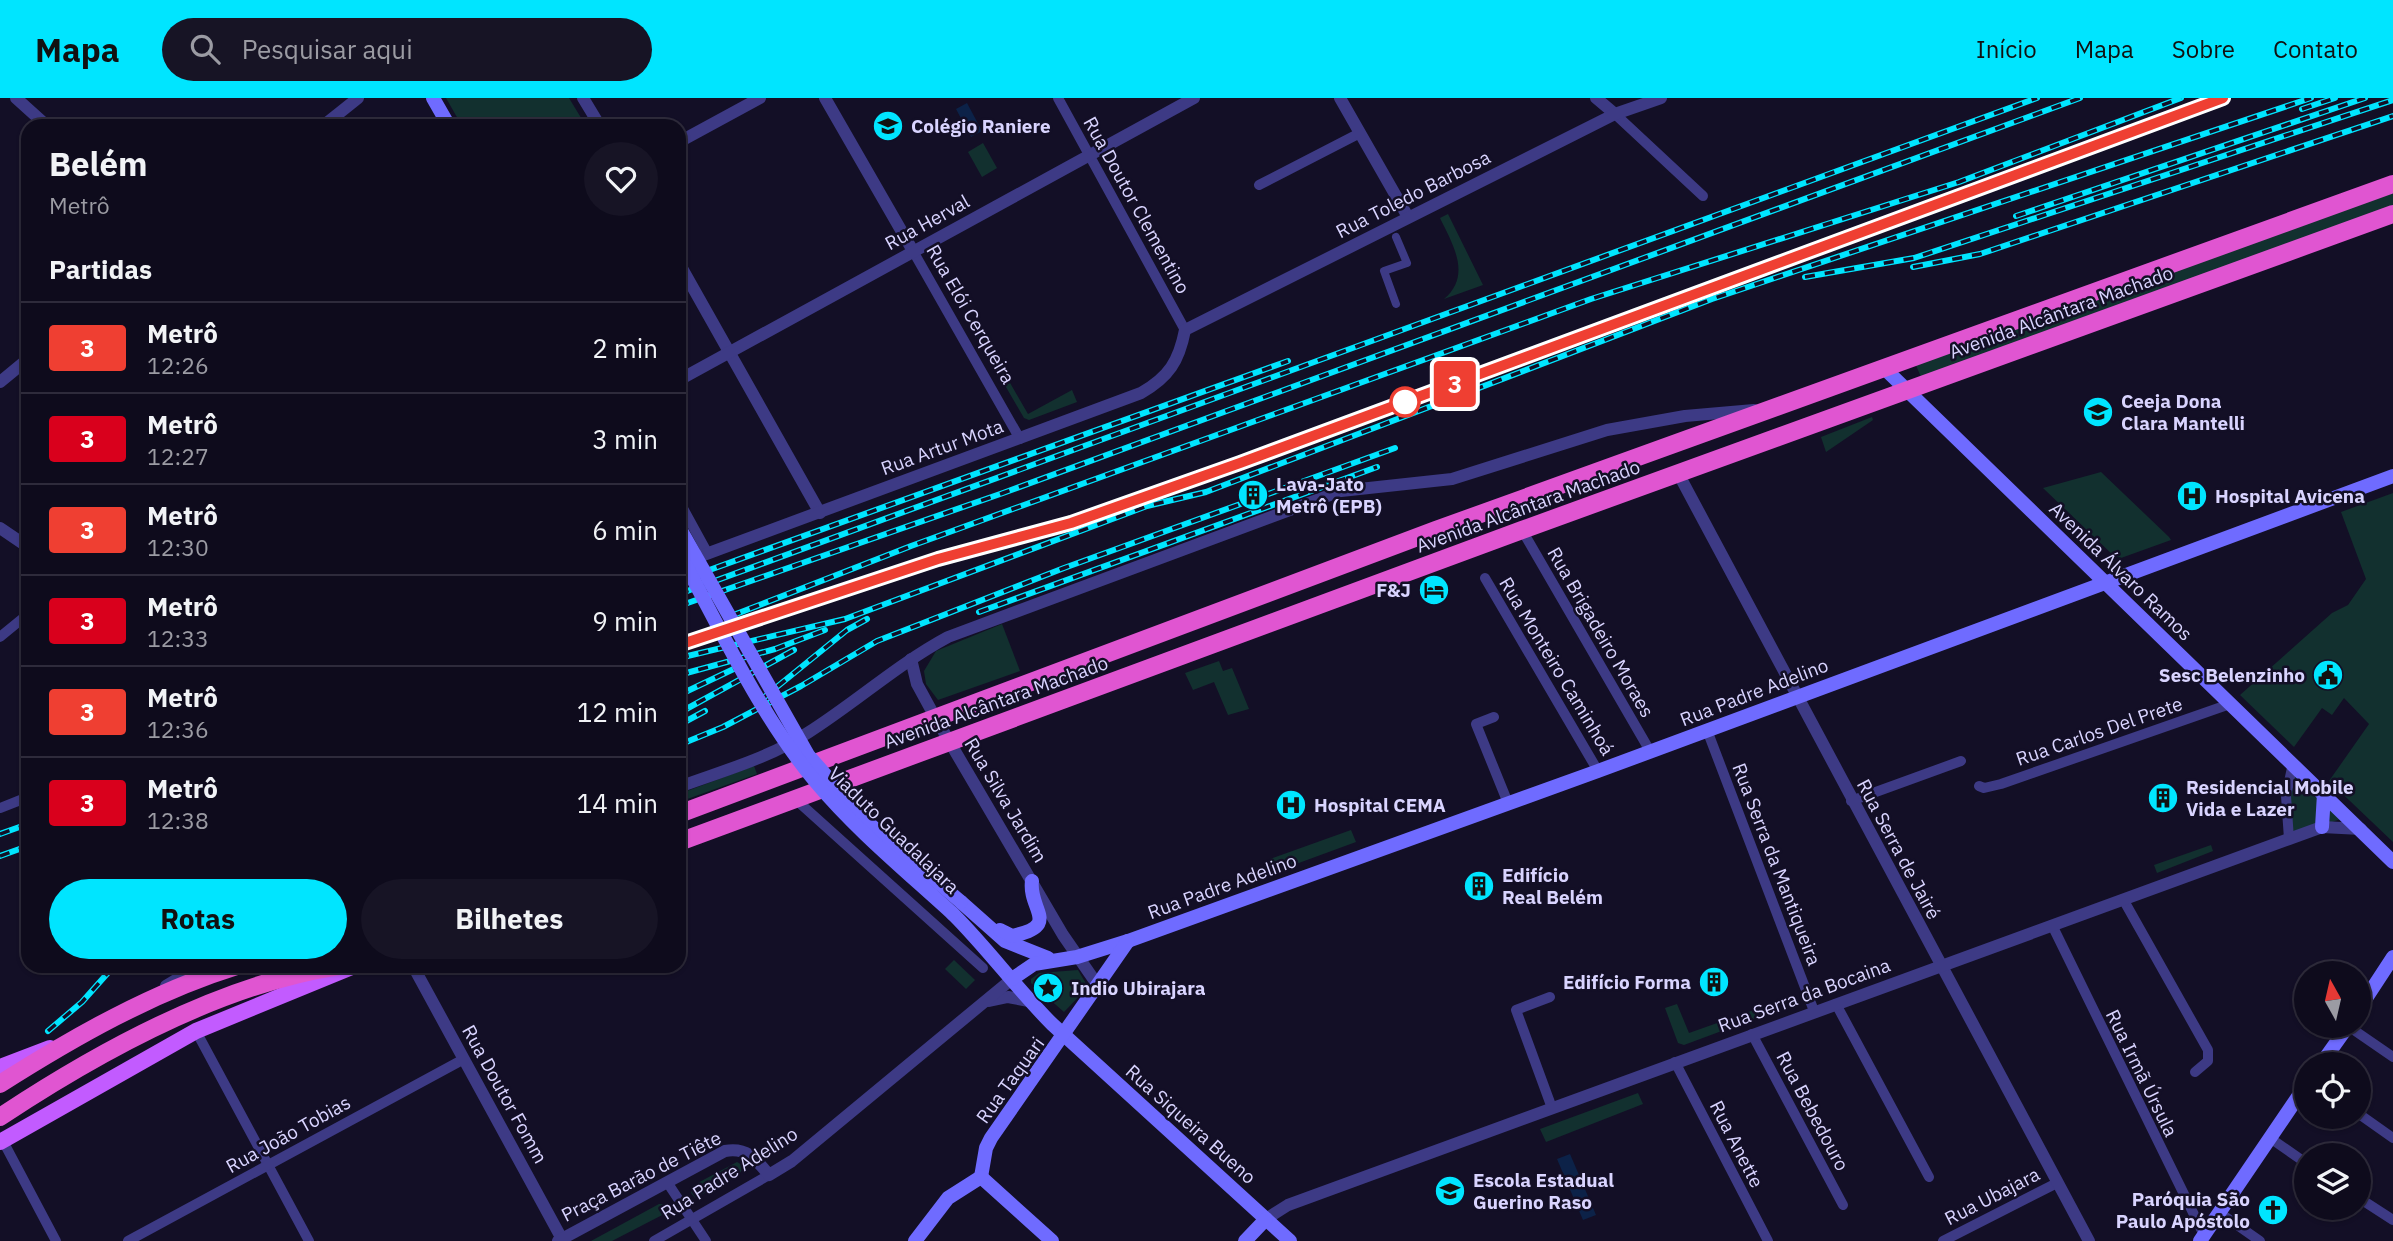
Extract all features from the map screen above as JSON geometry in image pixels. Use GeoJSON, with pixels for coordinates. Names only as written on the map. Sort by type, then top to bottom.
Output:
{"type":"FeatureCollection","features":[{"type":"Feature","properties":{"kind":"highway","name":"Avenida Alcântara Machado"},"geometry":{"type":"LineString","coordinates":[[686,811],[1423,535],[2393,184]]}},
{"type":"Feature","properties":{"kind":"highway","name":"Avenida Alcântara Machado"},"geometry":{"type":"LineString","coordinates":[[686,839],[1522,530],[2393,214]]}},
{"type":"Feature","properties":{"kind":"highway"},"geometry":{"type":"LineString","coordinates":[[0,1084],[62,1044],[215,973]]}},
{"type":"Feature","properties":{"kind":"highway"},"geometry":{"type":"LineString","coordinates":[[0,1117],[79,1070],[194,1009],[275,979],[305,973]]}},
{"type":"Feature","properties":{"kind":"main road"},"geometry":{"type":"LineString","coordinates":[[433,98],[445,119]]}},
{"type":"Feature","properties":{"kind":"main road","name":"Avenida Álvaro Ramos"},"geometry":{"type":"LineString","coordinates":[[1883,367],[2393,862]]}},
{"type":"Feature","properties":{"kind":"main road","name":"Rua Padre Adelino"},"geometry":{"type":"LineString","coordinates":[[1053,959],[1077,957],[1128,941],[1598,771],[2393,476]]}},
{"type":"Feature","properties":{"kind":"main road","name":"Viaduto Guadalajara"},"geometry":{"type":"LineString","coordinates":[[686,539],[808,755],[866,821],[957,908],[1029,1001]]}},
{"type":"Feature","properties":{"kind":"main road","name":"Viaduto Guadalajara"},"geometry":{"type":"LineString","coordinates":[[686,566],[766,710],[813,779],[841,811],[957,908],[1023,951],[1053,959]]}},
{"type":"Feature","properties":{"kind":"main road"},"geometry":{"type":"LineString","coordinates":[[2322,827],[2324,794]]}},
{"type":"Feature","properties":{"kind":"main road"},"geometry":{"type":"LineString","coordinates":[[988,926],[994,926],[1012,936],[1036,929],[1041,916],[1031,891],[1032,881]]}},
{"type":"Feature","properties":{"kind":"main road","name":"Rua Taquari"},"geometry":{"type":"LineString","coordinates":[[981,1177],[986,1148],[991,1139],[1099,987],[1128,941]]}},
{"type":"Feature","properties":{"kind":"main road"},"geometry":{"type":"LineString","coordinates":[[2371,991],[2393,957]]}},
{"type":"Feature","properties":{"kind":"main road"},"geometry":{"type":"LineString","coordinates":[[1012,979],[1028,967],[1053,959]]}},
{"type":"Feature","properties":{"kind":"main road"},"geometry":{"type":"LineString","coordinates":[[1,1142],[196,1031],[337,973]]}},
{"type":"Feature","properties":{"kind":"main road","name":"Rua Siqueira Bueno"},"geometry":{"type":"LineString","coordinates":[[1029,1001],[1290,1241]]}},
{"type":"Feature","properties":{"kind":"main road"},"geometry":{"type":"LineString","coordinates":[[0,1067],[62,1044]]}},
{"type":"Feature","properties":{"kind":"main road"},"geometry":{"type":"LineString","coordinates":[[2202,1238],[2294,1103]]}},
{"type":"Feature","properties":{"kind":"main road"},"geometry":{"type":"LineString","coordinates":[[915,1241],[948,1198],[981,1177],[1052,1241]]}},
{"type":"Feature","properties":{"kind":"main road"},"geometry":{"type":"LineString","coordinates":[[1245,1241],[1266,1219]]}},
{"type":"Feature","properties":{"kind":"street"},"geometry":{"type":"LineString","coordinates":[[16,98],[39,119]]}},
{"type":"Feature","properties":{"kind":"street"},"geometry":{"type":"LineString","coordinates":[[332,119],[358,98]]}},
{"type":"Feature","properties":{"kind":"street"},"geometry":{"type":"LineString","coordinates":[[583,98],[596,119]]}},
{"type":"Feature","properties":{"kind":"street"},"geometry":{"type":"LineString","coordinates":[[686,138],[760,98]]}},
{"type":"Feature","properties":{"kind":"street","name":"Rua Elói Cerqueira"},"geometry":{"type":"LineString","coordinates":[[825,98],[1020,439]]}},
{"type":"Feature","properties":{"kind":"street","name":"Rua Doutor Clementino"},"geometry":{"type":"LineString","coordinates":[[1058,98],[1185,330]]}},
{"type":"Feature","properties":{"kind":"street","name":"Rua Herval"},"geometry":{"type":"LineString","coordinates":[[686,376],[1194,98]]}},
{"type":"Feature","properties":{"kind":"street"},"geometry":{"type":"LineString","coordinates":[[1340,98],[1408,217]]}},
{"type":"Feature","properties":{"kind":"street"},"geometry":{"type":"LineString","coordinates":[[1595,98],[1703,196]]}},
{"type":"Feature","properties":{"kind":"street","name":"Rua Toledo Barbosa"},"geometry":{"type":"LineString","coordinates":[[1185,330],[1615,114],[1661,98]]}},
{"type":"Feature","properties":{"kind":"street"},"geometry":{"type":"LineString","coordinates":[[1259,185],[1360,133]]}},
{"type":"Feature","properties":{"kind":"street"},"geometry":{"type":"LineString","coordinates":[[1396,237],[1407,263],[1384,271],[1396,304]]}},
{"type":"Feature","properties":{"kind":"street"},"geometry":{"type":"LineString","coordinates":[[686,275],[820,513]]}},
{"type":"Feature","properties":{"kind":"street","name":"Rua Artur Mota"},"geometry":{"type":"LineString","coordinates":[[686,562],[1020,439],[1156,384],[1172,369],[1185,330]]}},
{"type":"Feature","properties":{"kind":"street"},"geometry":{"type":"LineString","coordinates":[[0,382],[21,365]]}},
{"type":"Feature","properties":{"kind":"street","name":"Avenida Alcântara Machado"},"geometry":{"type":"LineString","coordinates":[[686,784],[770,753],[807,734],[911,659],[972,627],[1341,491],[1452,479],[1579,438],[1641,423],[1775,408]]}},
{"type":"Feature","properties":{"kind":"street","name":"Rua Serra de Jairé"},"geometry":{"type":"LineString","coordinates":[[1678,473],[1851,802],[2089,1241]]}},
{"type":"Feature","properties":{"kind":"street"},"geometry":{"type":"LineString","coordinates":[[686,513],[709,554]]}},
{"type":"Feature","properties":{"kind":"street"},"geometry":{"type":"LineString","coordinates":[[0,528],[21,542]]}},
{"type":"Feature","properties":{"kind":"street","name":"Rua Brigadeiro Moraes"},"geometry":{"type":"LineString","coordinates":[[1522,530],[1650,751]]}},
{"type":"Feature","properties":{"kind":"street","name":"Rua Monteiro Caminhoá"},"geometry":{"type":"LineString","coordinates":[[1485,578],[1598,771]]}},
{"type":"Feature","properties":{"kind":"street"},"geometry":{"type":"LineString","coordinates":[[0,637],[21,620]]}},
{"type":"Feature","properties":{"kind":"street","name":"Rua Silva Jardim"},"geometry":{"type":"LineString","coordinates":[[911,659],[917,684],[935,718],[1077,957],[1099,987]]}},
{"type":"Feature","properties":{"kind":"street","name":"Rua Carlos Del Prete"},"geometry":{"type":"LineString","coordinates":[[1979,786],[1984,788],[2001,784],[2230,704]]}},
{"type":"Feature","properties":{"kind":"street"},"geometry":{"type":"LineString","coordinates":[[1494,718],[1476,724],[1508,803]]}},
{"type":"Feature","properties":{"kind":"street","name":"Rua Serra da Mantiqueira"},"geometry":{"type":"LineString","coordinates":[[1707,730],[1814,1011]]}},
{"type":"Feature","properties":{"kind":"street"},"geometry":{"type":"LineString","coordinates":[[1851,802],[1961,761]]}},
{"type":"Feature","properties":{"kind":"street"},"geometry":{"type":"LineString","coordinates":[[2289,839],[2286,796],[2293,763]]}},
{"type":"Feature","properties":{"kind":"street"},"geometry":{"type":"LineString","coordinates":[[794,798],[983,968]]}},
{"type":"Feature","properties":{"kind":"street"},"geometry":{"type":"LineString","coordinates":[[0,808],[21,800]]}},
{"type":"Feature","properties":{"kind":"street","name":"Rua Serra da Bocaina"},"geometry":{"type":"LineString","coordinates":[[1266,1219],[1289,1205],[2322,827],[2361,829]]}},
{"type":"Feature","properties":{"kind":"street"},"geometry":{"type":"LineString","coordinates":[[2123,899],[2208,1050],[2208,1061],[2195,1072]]}},
{"type":"Feature","properties":{"kind":"street","name":"Rua Irmã Úrsula"},"geometry":{"type":"LineString","coordinates":[[2052,925],[2202,1238]]}},
{"type":"Feature","properties":{"kind":"street"},"geometry":{"type":"LineString","coordinates":[[134,1010],[189,973]]}},
{"type":"Feature","properties":{"kind":"street","name":"Rua Doutor Fomm"},"geometry":{"type":"LineString","coordinates":[[417,973],[561,1240]]}},
{"type":"Feature","properties":{"kind":"street","name":"Rua Padre Adelino"},"geometry":{"type":"LineString","coordinates":[[654,1241],[792,1161],[1012,979]]}},
{"type":"Feature","properties":{"kind":"street"},"geometry":{"type":"LineString","coordinates":[[986,1002],[1009,997],[1029,1001]]}},
{"type":"Feature","properties":{"kind":"street"},"geometry":{"type":"LineString","coordinates":[[1550,997],[1516,1010],[1552,1108]]}},
{"type":"Feature","properties":{"kind":"street"},"geometry":{"type":"LineString","coordinates":[[1836,1004],[1929,1177]]}},
{"type":"Feature","properties":{"kind":"street"},"geometry":{"type":"LineString","coordinates":[[196,1031],[309,1241]]}},
{"type":"Feature","properties":{"kind":"street","name":"Rua Bebedouro"},"geometry":{"type":"LineString","coordinates":[[1752,1034],[1843,1205]]}},
{"type":"Feature","properties":{"kind":"street"},"geometry":{"type":"LineString","coordinates":[[2366,1038],[2393,1056]]}},
{"type":"Feature","properties":{"kind":"street","name":"Rua João Tobias"},"geometry":{"type":"LineString","coordinates":[[128,1241],[464,1059]]}},
{"type":"Feature","properties":{"kind":"street","name":"Rua Anette"},"geometry":{"type":"LineString","coordinates":[[1675,1062],[1768,1241]]}},
{"type":"Feature","properties":{"kind":"street"},"geometry":{"type":"LineString","coordinates":[[2371,1122],[2393,1138]]}},
{"type":"Feature","properties":{"kind":"street"},"geometry":{"type":"LineString","coordinates":[[2270,1139],[2294,1155]]}},
{"type":"Feature","properties":{"kind":"street"},"geometry":{"type":"LineString","coordinates":[[1,1142],[56,1241]]}},
{"type":"Feature","properties":{"kind":"street","name":"Praça Barão de Tiête"},"geometry":{"type":"LineString","coordinates":[[561,1240],[724,1151],[735,1149],[752,1154],[769,1175]]}},
{"type":"Feature","properties":{"kind":"street"},"geometry":{"type":"LineString","coordinates":[[667,1182],[706,1241]]}},
{"type":"Feature","properties":{"kind":"street","name":"Rua Ubajara"},"geometry":{"type":"LineString","coordinates":[[1943,1241],[2057,1183]]}},
{"type":"Feature","properties":{"kind":"street"},"geometry":{"type":"LineString","coordinates":[[2371,1206],[2393,1220]]}},
{"type":"Feature","properties":{"kind":"street"},"geometry":{"type":"LineString","coordinates":[[2220,1213],[2259,1241]]}},
{"type":"Feature","properties":{"kind":"green space"},"geometry":{"type":"Polygon","coordinates":[[[446,98],[569,98],[582,119],[458,119],[446,98]]]}},
{"type":"Feature","properties":{"kind":"green space"},"geometry":{"type":"Polygon","coordinates":[[[983,143],[997,168],[982,177],[968,152],[983,143]]]}},
{"type":"Feature","properties":{"kind":"green space"},"geometry":{"type":"Polygon","coordinates":[[[2393,192],[2393,208],[1921,377],[1915,363],[2393,192]]]}},
{"type":"Feature","properties":{"kind":"green space"},"geometry":{"type":"Polygon","coordinates":[[[1448,214],[1483,285],[1444,299],[1457,280],[1458,270],[1454,249],[1440,218],[1448,214]]]}},
{"type":"Feature","properties":{"kind":"green space"},"geometry":{"type":"Polygon","coordinates":[[[975,322],[1028,414],[1072,390],[1077,402],[1029,420],[1024,418],[970,325],[975,322]]]}},
{"type":"Feature","properties":{"kind":"green space"},"geometry":{"type":"Polygon","coordinates":[[[1872,417],[1873,420],[1826,452],[1821,437],[1872,417]]]}},
{"type":"Feature","properties":{"kind":"green space"},"geometry":{"type":"Polygon","coordinates":[[[2101,472],[2171,540],[2121,558],[2114,556],[2043,488],[2101,472]]]}},
{"type":"Feature","properties":{"kind":"green space","name":"Sesc Belenzinho"},"geometry":{"type":"Polygon","coordinates":[[[2393,493],[2393,842],[2329,781],[2369,724],[2344,698],[2332,715],[2322,708],[2294,747],[2240,695],[2332,613],[2348,605],[2366,579],[2341,512],[2393,493]]]}},
{"type":"Feature","properties":{"kind":"green space"},"geometry":{"type":"Polygon","coordinates":[[[1002,624],[1020,671],[938,700],[926,684],[924,671],[936,651],[1002,624]]]}},
{"type":"Feature","properties":{"kind":"green space"},"geometry":{"type":"Polygon","coordinates":[[[1219,661],[1223,671],[1232,668],[1249,709],[1228,715],[1214,682],[1193,690],[1185,673],[1219,661]]]}},
{"type":"Feature","properties":{"kind":"green space"},"geometry":{"type":"Polygon","coordinates":[[[754,766],[757,774],[686,799],[686,791],[754,766]]]}},
{"type":"Feature","properties":{"kind":"green space"},"geometry":{"type":"Polygon","coordinates":[[[2295,767],[2346,817],[2291,837],[2288,795],[2295,767]]]}},
{"type":"Feature","properties":{"kind":"green space"},"geometry":{"type":"Polygon","coordinates":[[[1351,830],[1356,842],[1277,871],[1270,859],[1351,830]]]}},
{"type":"Feature","properties":{"kind":"green space"},"geometry":{"type":"Polygon","coordinates":[[[2211,845],[2213,851],[2157,873],[2154,865],[2211,845]]]}},
{"type":"Feature","properties":{"kind":"green space"},"geometry":{"type":"Polygon","coordinates":[[[954,960],[975,980],[966,989],[945,969],[954,960]]]}},
{"type":"Feature","properties":{"kind":"green space"},"geometry":{"type":"Polygon","coordinates":[[[1078,970],[1088,987],[1064,1012],[1031,983],[1031,979],[1039,973],[1078,970]]]}},
{"type":"Feature","properties":{"kind":"green space"},"geometry":{"type":"Polygon","coordinates":[[[1677,1004],[1689,1033],[1768,1005],[1770,1013],[1684,1045],[1678,1043],[1665,1008],[1677,1004]]]}},
{"type":"Feature","properties":{"kind":"green space"},"geometry":{"type":"Polygon","coordinates":[[[1638,1093],[1643,1104],[1546,1142],[1540,1129],[1638,1093]]]}},
{"type":"Feature","properties":{"kind":"green space"},"geometry":{"type":"Polygon","coordinates":[[[737,1162],[744,1166],[739,1175],[695,1198],[691,1193],[692,1186],[737,1162]]]}},
{"type":"Feature","properties":{"kind":"green space"},"geometry":{"type":"Polygon","coordinates":[[[663,1204],[668,1212],[612,1241],[591,1241],[663,1204]]]}},
{"type":"Feature","properties":{"kind":"water"},"geometry":{"type":"Polygon","coordinates":[[[967,103],[982,131],[971,137],[956,109],[967,103]]]}},
{"type":"Feature","properties":{"kind":"water"},"geometry":{"type":"Polygon","coordinates":[[[1570,1154],[1596,1215],[1583,1220],[1557,1159],[1570,1154]]]}},
{"type":"Feature","properties":{"kind":"railway"},"geometry":{"type":"LineString","coordinates":[[686,591],[2037,98]]}},
{"type":"Feature","properties":{"kind":"railway"},"geometry":{"type":"LineString","coordinates":[[686,604],[1003,493],[2080,98]]}},
{"type":"Feature","properties":{"kind":"railway"},"geometry":{"type":"LineString","coordinates":[[731,616],[911,546],[1591,299],[1959,182],[2181,98]]}},
{"type":"Feature","properties":{"kind":"railway"},"geometry":{"type":"LineString","coordinates":[[686,643],[938,559],[1071,522],[1240,463],[2222,98]]}},
{"type":"Feature","properties":{"kind":"railway"},"geometry":{"type":"LineString","coordinates":[[686,656],[845,619],[1147,506],[1206,492],[1712,299],[2311,98]]}},
{"type":"Feature","properties":{"kind":"railway"},"geometry":{"type":"LineString","coordinates":[[2302,109],[2335,98]]}},
{"type":"Feature","properties":{"kind":"railway"},"geometry":{"type":"LineString","coordinates":[[2016,216],[2365,98]]}},
{"type":"Feature","properties":{"kind":"railway"},"geometry":{"type":"LineString","coordinates":[[1805,277],[1914,258],[2393,100]]}},
{"type":"Feature","properties":{"kind":"railway"},"geometry":{"type":"LineString","coordinates":[[1913,267],[1980,254],[2393,116]]}},
{"type":"Feature","properties":{"kind":"railway"},"geometry":{"type":"LineString","coordinates":[[686,578],[1288,361]]}},
{"type":"Feature","properties":{"kind":"railway"},"geometry":{"type":"LineString","coordinates":[[686,742],[723,727],[801,686],[877,641],[1064,568],[1395,448]]}},
{"type":"Feature","properties":{"kind":"railway"},"geometry":{"type":"LineString","coordinates":[[979,612],[1377,467]]}},
{"type":"Feature","properties":{"kind":"railway"},"geometry":{"type":"LineString","coordinates":[[762,699],[847,630],[867,619]]}},
{"type":"Feature","properties":{"kind":"railway"},"geometry":{"type":"LineString","coordinates":[[686,673],[775,649],[825,630]]}},
{"type":"Feature","properties":{"kind":"railway"},"geometry":{"type":"LineString","coordinates":[[686,709],[794,650]]}},
{"type":"Feature","properties":{"kind":"railway"},"geometry":{"type":"LineString","coordinates":[[686,692],[740,666]]}},
{"type":"Feature","properties":{"kind":"railway"},"geometry":{"type":"LineString","coordinates":[[686,721],[705,711]]}},
{"type":"Feature","properties":{"kind":"railway"},"geometry":{"type":"LineString","coordinates":[[0,834],[21,826]]}},
{"type":"Feature","properties":{"kind":"railway"},"geometry":{"type":"LineString","coordinates":[[0,856],[21,848]]}},
{"type":"Feature","properties":{"kind":"railway"},"geometry":{"type":"LineString","coordinates":[[48,1031],[82,1002],[108,973]]}},
{"type":"Feature","properties":{"kind":"metro line","name":"3"},"geometry":{"type":"LineString","coordinates":[[686,643],[938,559],[1071,523],[1240,463],[2223,98]]}},
{"type":"Feature","properties":{"kind":"place","name":"Colégio Raniere"},"geometry":{"type":"Point","coordinates":[888,126]}},
{"type":"Feature","properties":{"kind":"place","name":"Ceeja Dona Clara Mantelli"},"geometry":{"type":"Point","coordinates":[2098,412]}},
{"type":"Feature","properties":{"kind":"place","name":"Lava-Jato Metrô (EPB)"},"geometry":{"type":"Point","coordinates":[1253,495]}},
{"type":"Feature","properties":{"kind":"place","name":"Hospital Avicena"},"geometry":{"type":"Point","coordinates":[2192,496]}},
{"type":"Feature","properties":{"kind":"place","name":"F&J"},"geometry":{"type":"Point","coordinates":[1434,590]}},
{"type":"Feature","properties":{"kind":"place","name":"Sesc Belenzinho"},"geometry":{"type":"Point","coordinates":[2328,675]}},
{"type":"Feature","properties":{"kind":"place","name":"Residencial Mobile Vida e Lazer"},"geometry":{"type":"Point","coordinates":[2163,798]}},
{"type":"Feature","properties":{"kind":"place","name":"Hospital CEMA"},"geometry":{"type":"Point","coordinates":[1291,805]}},
{"type":"Feature","properties":{"kind":"place","name":"Edifício Real Belém"},"geometry":{"type":"Point","coordinates":[1479,886]}},
{"type":"Feature","properties":{"kind":"place","name":"Edifício Forma"},"geometry":{"type":"Point","coordinates":[1714,982]}},
{"type":"Feature","properties":{"kind":"place","name":"Indio Ubirajara"},"geometry":{"type":"Point","coordinates":[1048,988]}},
{"type":"Feature","properties":{"kind":"place","name":"Escola Estadual Guerino Raso"},"geometry":{"type":"Point","coordinates":[1450,1191]}},
{"type":"Feature","properties":{"kind":"place","name":"Paróquia São Paulo Apóstolo"},"geometry":{"type":"Point","coordinates":[2273,1210]}}]}
